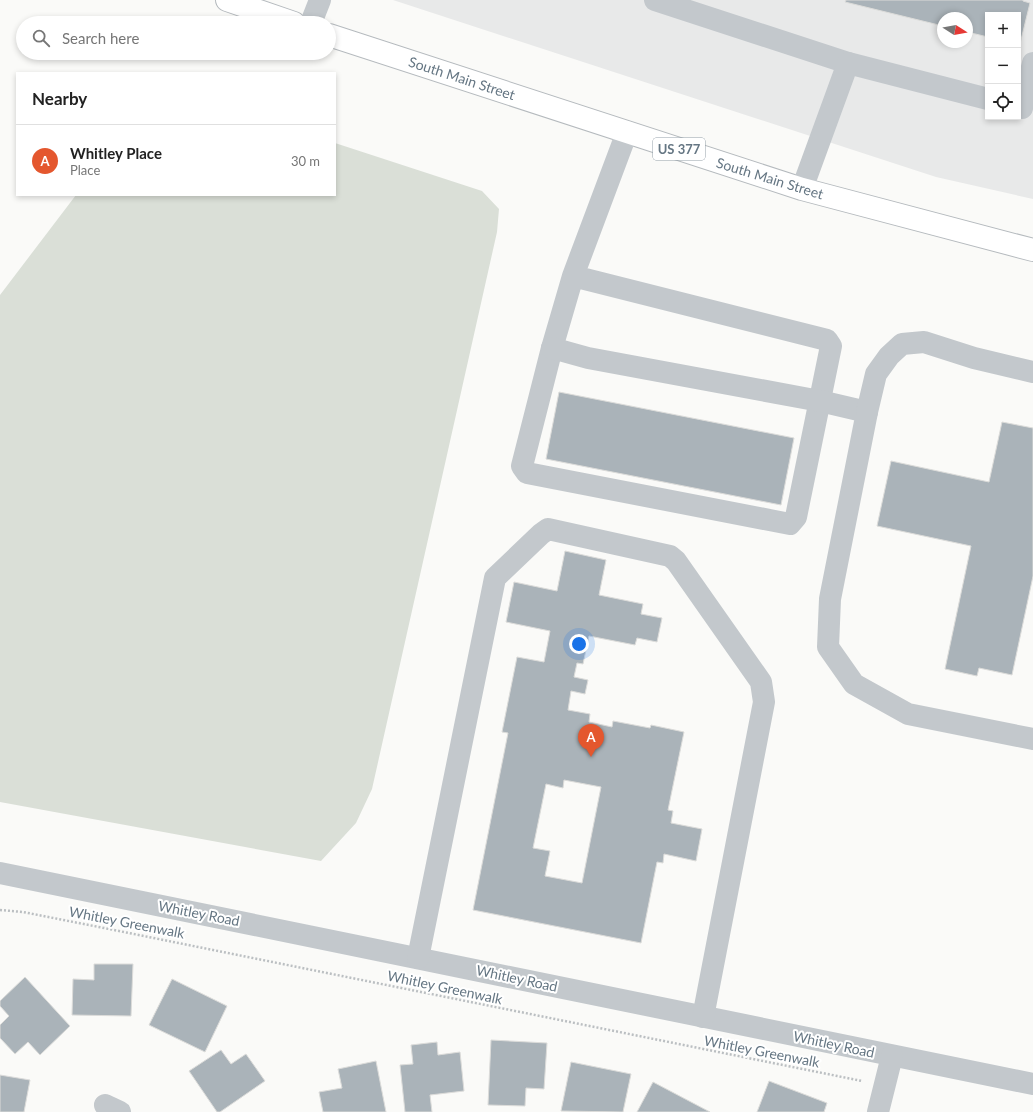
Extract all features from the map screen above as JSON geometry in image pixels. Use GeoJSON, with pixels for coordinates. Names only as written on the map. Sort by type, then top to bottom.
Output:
{"type":"FeatureCollection","features":[{"type":"Feature","properties":{"kind":"main road"},"geometry":{"type":"LineString","coordinates":[[226,0],[273,16]]}},
{"type":"Feature","properties":{"kind":"main road","name":"South Main Street"},"geometry":{"type":"LineString","coordinates":[[336,37],[802,189],[1033,250]]}},
{"type":"Feature","properties":{"kind":"street"},"geometry":{"type":"LineString","coordinates":[[314,16],[320,0]]}},
{"type":"Feature","properties":{"kind":"street"},"geometry":{"type":"LineString","coordinates":[[654,0],[848,63],[985,98]]}},
{"type":"Feature","properties":{"kind":"street"},"geometry":{"type":"LineString","coordinates":[[802,189],[848,63]]}},
{"type":"Feature","properties":{"kind":"street"},"geometry":{"type":"LineString","coordinates":[[1024,109],[1033,63]]}},
{"type":"Feature","properties":{"kind":"street"},"geometry":{"type":"LineString","coordinates":[[573,276],[827,340],[831,346],[820,401],[796,517],[790,524],[527,473],[522,466],[552,348],[573,276],[627,132]]}},
{"type":"Feature","properties":{"kind":"street"},"geometry":{"type":"LineString","coordinates":[[1033,372],[974,358],[924,342],[902,344],[889,356],[876,374],[867,412],[830,599],[828,647],[854,684],[908,714],[1033,739]]}},
{"type":"Feature","properties":{"kind":"street"},"geometry":{"type":"LineString","coordinates":[[552,348],[588,358],[820,401],[867,412]]}},
{"type":"Feature","properties":{"kind":"street"},"geometry":{"type":"LineString","coordinates":[[418,958],[495,578],[548,529],[670,556],[676,561],[761,682],[764,702],[703,1017]]}},
{"type":"Feature","properties":{"kind":"street","name":"Whitley Road"},"geometry":{"type":"LineString","coordinates":[[0,873],[1033,1084]]}},
{"type":"Feature","properties":{"kind":"street"},"geometry":{"type":"LineString","coordinates":[[878,1112],[892,1056]]}},
{"type":"Feature","properties":{"kind":"path","name":"Whitley Greenwalk"},"geometry":{"type":"LineString","coordinates":[[0,910],[23,912],[114,930],[885,1086]]}},
{"type":"Feature","properties":{"kind":"shaded area"},"geometry":{"type":"Polygon","coordinates":[[[393,0],[1033,0],[1033,199],[936,177],[393,0]]]}},
{"type":"Feature","properties":{"kind":"shaded area"},"geometry":{"type":"Polygon","coordinates":[[[336,143],[482,191],[499,209],[497,232],[372,789],[356,823],[321,861],[0,802],[0,295],[75,196],[336,196],[336,143]]]}},
{"type":"Feature","properties":{"kind":"building"},"geometry":{"type":"Polygon","coordinates":[[[846,0],[1023,0],[1030,3],[1021,40],[1021,12],[985,12],[985,36],[973,33],[973,12],[937,12],[937,25],[845,2],[846,0]]]}},
{"type":"Feature","properties":{"kind":"building"},"geometry":{"type":"Polygon","coordinates":[[[559,392],[794,438],[781,505],[546,459],[559,392]]]}},
{"type":"Feature","properties":{"kind":"building"},"geometry":{"type":"Polygon","coordinates":[[[1002,422],[1033,428],[1033,576],[1012,675],[979,668],[977,676],[945,669],[971,546],[877,526],[891,461],[989,482],[1002,422]]]}},
{"type":"Feature","properties":{"kind":"building"},"geometry":{"type":"Polygon","coordinates":[[[565,551],[606,560],[599,595],[643,604],[641,614],[662,618],[657,642],[637,638],[635,645],[589,636],[583,664],[577,663],[574,677],[588,680],[585,694],[571,691],[568,710],[590,714],[589,722],[612,727],[613,721],[650,728],[651,725],[684,732],[668,810],[673,811],[671,823],[702,829],[696,861],[664,854],[663,863],[657,862],[641,943],[473,910],[508,733],[502,732],[517,657],[544,662],[550,631],[506,622],[514,582],[557,591],[565,551]],[[564,780],[563,788],[546,784],[533,848],[550,851],[545,876],[582,883],[601,787],[564,780]]]}},
{"type":"Feature","properties":{"kind":"building"},"geometry":{"type":"Polygon","coordinates":[[[94,964],[133,964],[131,1016],[72,1015],[73,979],[94,980],[94,964]]]}},
{"type":"Feature","properties":{"kind":"building"},"geometry":{"type":"Polygon","coordinates":[[[25,977],[70,1026],[40,1055],[28,1042],[15,1054],[0,1038],[0,1025],[9,1016],[0,1006],[0,1001],[25,977]]]}},
{"type":"Feature","properties":{"kind":"building"},"geometry":{"type":"Polygon","coordinates":[[[172,979],[227,1006],[205,1052],[149,1025],[172,979]]]}},
{"type":"Feature","properties":{"kind":"building"},"geometry":{"type":"Polygon","coordinates":[[[491,1040],[547,1043],[544,1089],[526,1088],[525,1106],[488,1105],[491,1040]]]}},
{"type":"Feature","properties":{"kind":"building"},"geometry":{"type":"Polygon","coordinates":[[[437,1042],[438,1055],[460,1052],[464,1091],[430,1095],[432,1112],[405,1112],[400,1065],[413,1064],[411,1045],[437,1042]]]}},
{"type":"Feature","properties":{"kind":"building"},"geometry":{"type":"Polygon","coordinates":[[[221,1050],[231,1064],[246,1054],[265,1081],[220,1112],[217,1112],[189,1071],[221,1050]]]}},
{"type":"Feature","properties":{"kind":"building"},"geometry":{"type":"Polygon","coordinates":[[[376,1061],[386,1112],[323,1112],[319,1092],[342,1088],[338,1069],[376,1061]]]}},
{"type":"Feature","properties":{"kind":"building"},"geometry":{"type":"Polygon","coordinates":[[[571,1062],[631,1074],[623,1112],[561,1111],[571,1062]]]}},
{"type":"Feature","properties":{"kind":"building"},"geometry":{"type":"Polygon","coordinates":[[[0,1075],[30,1080],[24,1112],[0,1112],[0,1075]]]}},
{"type":"Feature","properties":{"kind":"building"},"geometry":{"type":"Polygon","coordinates":[[[769,1081],[827,1103],[824,1112],[757,1112],[769,1081]]]}},
{"type":"Feature","properties":{"kind":"building"},"geometry":{"type":"Polygon","coordinates":[[[653,1082],[710,1112],[637,1112],[653,1082]]]}},
{"type":"Feature","properties":{"kind":"place","name":"Whitley Place"},"geometry":{"type":"Point","coordinates":[591,757]}}]}
